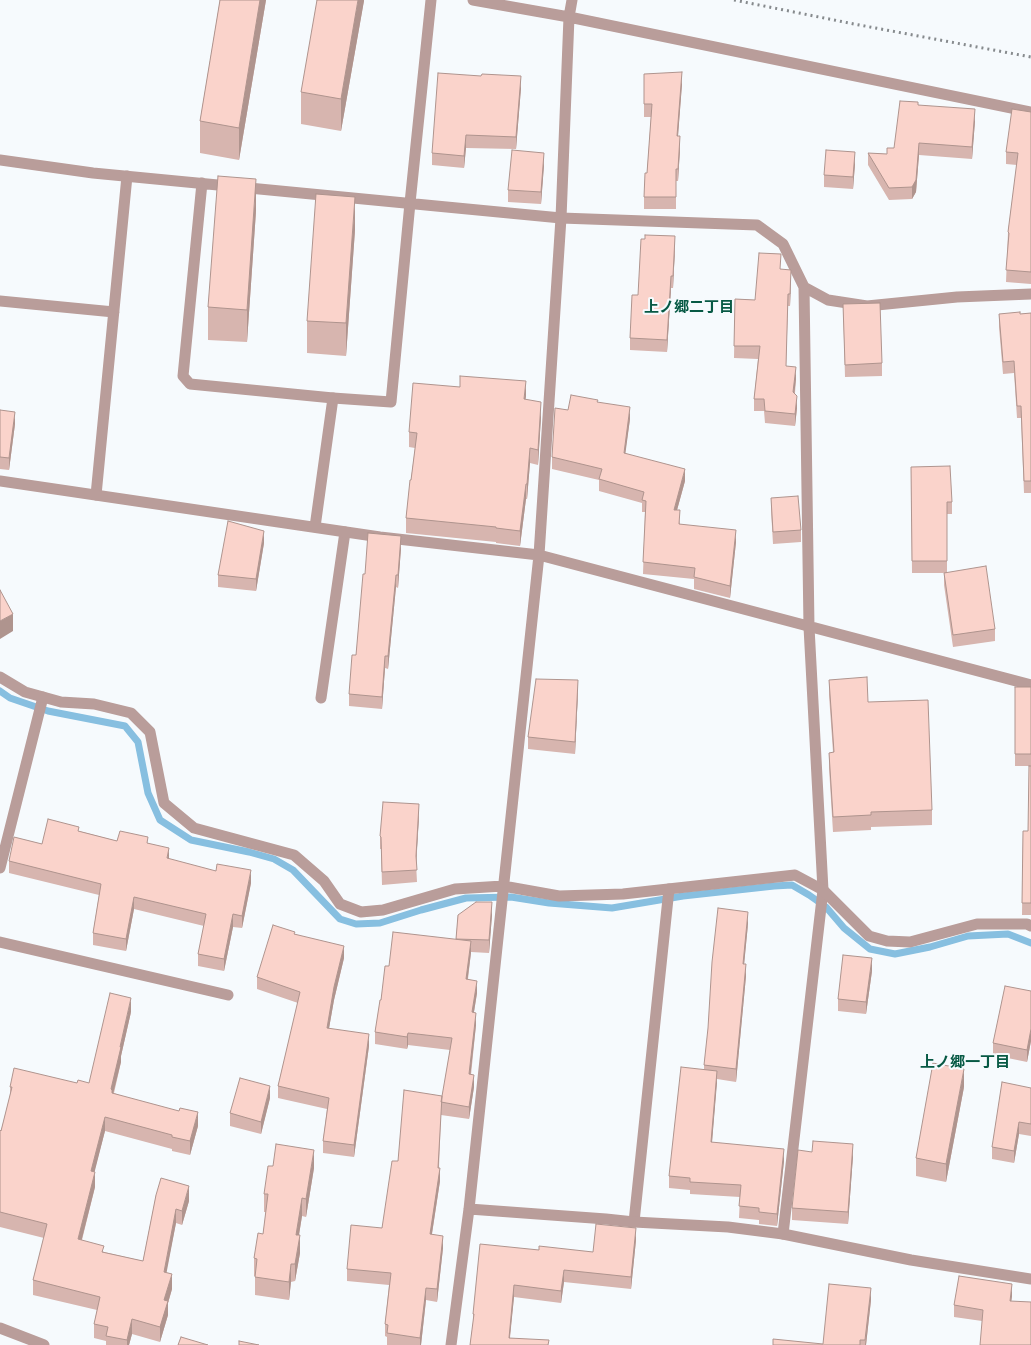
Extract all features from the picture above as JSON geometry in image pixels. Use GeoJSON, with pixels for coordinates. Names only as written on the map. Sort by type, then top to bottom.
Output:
{"type":"FeatureCollection","features":[{"type":"Feature","properties":{"kind":"street"},"geometry":{"type":"LineString","coordinates":[[202,183],[182,376],[190,384],[391,402],[430,0]]}},
{"type":"Feature","properties":{"kind":"street"},"geometry":{"type":"LineString","coordinates":[[473,0],[569,17],[1031,112]]}},
{"type":"Feature","properties":{"kind":"street"},"geometry":{"type":"LineString","coordinates":[[451,1345],[469,1209],[539,555],[561,218],[569,17],[572,0]]}},
{"type":"Feature","properties":{"kind":"street"},"geometry":{"type":"LineString","coordinates":[[0,160],[93,173],[561,218],[757,225],[783,244],[804,287],[809,627],[823,890],[782,1234]]}},
{"type":"Feature","properties":{"kind":"street"},"geometry":{"type":"LineString","coordinates":[[96,495],[127,176]]}},
{"type":"Feature","properties":{"kind":"street"},"geometry":{"type":"LineString","coordinates":[[804,287],[828,300],[867,306],[957,297],[1031,294]]}},
{"type":"Feature","properties":{"kind":"street"},"geometry":{"type":"LineString","coordinates":[[0,302],[114,312]]}},
{"type":"Feature","properties":{"kind":"street"},"geometry":{"type":"LineString","coordinates":[[315,527],[333,398]]}},
{"type":"Feature","properties":{"kind":"street"},"geometry":{"type":"LineString","coordinates":[[0,481],[345,532],[539,555],[1031,685]]}},
{"type":"Feature","properties":{"kind":"street"},"geometry":{"type":"LineString","coordinates":[[321,698],[345,532]]}},
{"type":"Feature","properties":{"kind":"street"},"geometry":{"type":"LineString","coordinates":[[0,677],[25,692],[61,702],[94,704],[132,713],[150,732],[164,803],[194,828],[294,855],[324,881],[340,904],[361,912],[383,910],[455,889],[503,886],[559,896],[624,894],[795,875],[823,890],[869,936],[887,941],[910,942],[977,924],[1027,924],[1031,926]]}},
{"type":"Feature","properties":{"kind":"street"},"geometry":{"type":"LineString","coordinates":[[0,868],[43,697]]}},
{"type":"Feature","properties":{"kind":"street"},"geometry":{"type":"LineString","coordinates":[[634,1222],[669,889]]}},
{"type":"Feature","properties":{"kind":"street"},"geometry":{"type":"LineString","coordinates":[[0,942],[228,996]]}},
{"type":"Feature","properties":{"kind":"street"},"geometry":{"type":"LineString","coordinates":[[469,1209],[634,1222],[728,1227],[782,1234],[911,1260],[1031,1279]]}},
{"type":"Feature","properties":{"kind":"street"},"geometry":{"type":"LineString","coordinates":[[0,1328],[44,1345]]}},
{"type":"Feature","properties":{"kind":"building"},"geometry":{"type":"Polygon","coordinates":[[[220,0],[260,0],[239,128],[200,121],[220,0]]]}},
{"type":"Feature","properties":{"kind":"building"},"geometry":{"type":"Polygon","coordinates":[[[317,0],[358,0],[341,99],[301,92],[317,0]]]}},
{"type":"Feature","properties":{"kind":"building"},"geometry":{"type":"Polygon","coordinates":[[[682,72],[677,136],[680,136],[678,169],[676,169],[676,197],[644,197],[652,104],[644,104],[644,74],[682,72]]]}},
{"type":"Feature","properties":{"kind":"building"},"geometry":{"type":"Polygon","coordinates":[[[438,73],[481,76],[482,74],[521,76],[516,137],[466,135],[464,156],[432,153],[438,73]]]}},
{"type":"Feature","properties":{"kind":"building"},"geometry":{"type":"Polygon","coordinates":[[[900,101],[918,102],[918,105],[975,109],[972,147],[919,143],[916,180],[912,187],[889,188],[868,153],[887,154],[887,148],[894,148],[900,101]]]}},
{"type":"Feature","properties":{"kind":"building"},"geometry":{"type":"Polygon","coordinates":[[[1012,109],[1031,112],[1031,272],[1006,270],[1008,232],[1018,153],[1006,152],[1012,109]]]}},
{"type":"Feature","properties":{"kind":"building"},"geometry":{"type":"Polygon","coordinates":[[[512,150],[544,153],[541,192],[508,190],[512,150]]]}},
{"type":"Feature","properties":{"kind":"building"},"geometry":{"type":"Polygon","coordinates":[[[826,150],[855,152],[853,177],[824,175],[826,150]]]}},
{"type":"Feature","properties":{"kind":"building"},"geometry":{"type":"Polygon","coordinates":[[[218,176],[256,179],[247,310],[208,307],[218,176]]]}},
{"type":"Feature","properties":{"kind":"building"},"geometry":{"type":"Polygon","coordinates":[[[316,194],[355,197],[346,323],[307,321],[316,194]]]}},
{"type":"Feature","properties":{"kind":"building"},"geometry":{"type":"Polygon","coordinates":[[[645,235],[675,236],[667,340],[630,338],[632,295],[638,295],[641,239],[645,239],[645,235]]]}},
{"type":"Feature","properties":{"kind":"building"},"geometry":{"type":"Polygon","coordinates":[[[759,253],[781,254],[780,269],[791,270],[790,294],[788,294],[786,366],[796,367],[793,392],[797,396],[795,414],[765,411],[764,399],[754,399],[760,346],[734,346],[735,299],[755,300],[759,253]]]}},
{"type":"Feature","properties":{"kind":"building"},"geometry":{"type":"Polygon","coordinates":[[[880,303],[882,363],[845,365],[843,304],[880,303]]]}},
{"type":"Feature","properties":{"kind":"building"},"geometry":{"type":"Polygon","coordinates":[[[1020,312],[1020,314],[1031,313],[1031,481],[1024,481],[1021,406],[1017,406],[1014,361],[1003,362],[999,314],[1020,312]]]}},
{"type":"Feature","properties":{"kind":"building"},"geometry":{"type":"Polygon","coordinates":[[[460,376],[526,381],[524,399],[541,402],[538,450],[530,448],[527,484],[520,531],[496,527],[406,518],[417,433],[409,432],[413,383],[460,387],[460,376]]]}},
{"type":"Feature","properties":{"kind":"building"},"geometry":{"type":"Polygon","coordinates":[[[571,395],[598,400],[597,402],[630,407],[624,453],[685,469],[674,510],[680,510],[679,524],[736,530],[730,586],[694,577],[695,568],[643,562],[646,501],[642,500],[644,492],[599,479],[602,469],[552,457],[555,408],[568,410],[571,395]]]}},
{"type":"Feature","properties":{"kind":"building"},"geometry":{"type":"Polygon","coordinates":[[[0,410],[15,412],[9,458],[0,457],[0,410]]]}},
{"type":"Feature","properties":{"kind":"building"},"geometry":{"type":"Polygon","coordinates":[[[950,466],[952,502],[947,502],[947,561],[912,561],[911,467],[950,466]]]}},
{"type":"Feature","properties":{"kind":"building"},"geometry":{"type":"Polygon","coordinates":[[[798,496],[801,530],[773,532],[771,498],[798,496]]]}},
{"type":"Feature","properties":{"kind":"building"},"geometry":{"type":"Polygon","coordinates":[[[228,521],[264,531],[256,579],[218,575],[228,521]]]}},
{"type":"Feature","properties":{"kind":"building"},"geometry":{"type":"Polygon","coordinates":[[[368,533],[401,536],[398,575],[396,575],[388,656],[385,656],[382,697],[349,694],[352,655],[356,655],[368,533]]]}},
{"type":"Feature","properties":{"kind":"building"},"geometry":{"type":"Polygon","coordinates":[[[986,566],[995,629],[953,635],[944,573],[986,566]]]}},
{"type":"Feature","properties":{"kind":"building"},"geometry":{"type":"Polygon","coordinates":[[[0,590],[13,614],[0,621],[0,590]]]}},
{"type":"Feature","properties":{"kind":"building"},"geometry":{"type":"Polygon","coordinates":[[[867,677],[868,702],[928,700],[932,810],[871,812],[871,815],[833,817],[829,753],[834,752],[829,680],[867,677]]]}},
{"type":"Feature","properties":{"kind":"building"},"geometry":{"type":"Polygon","coordinates":[[[536,679],[578,680],[575,742],[528,737],[536,679]]]}},
{"type":"Feature","properties":{"kind":"building"},"geometry":{"type":"Polygon","coordinates":[[[1015,687],[1031,687],[1031,754],[1015,754],[1015,687]]]}},
{"type":"Feature","properties":{"kind":"building"},"geometry":{"type":"Polygon","coordinates":[[[1029,766],[1031,766],[1031,903],[1022,903],[1023,831],[1028,831],[1029,766]]]}},
{"type":"Feature","properties":{"kind":"building"},"geometry":{"type":"Polygon","coordinates":[[[383,802],[419,804],[416,856],[417,870],[382,872],[380,836],[383,802]]]}},
{"type":"Feature","properties":{"kind":"building"},"geometry":{"type":"Polygon","coordinates":[[[48,819],[79,827],[78,831],[117,841],[120,831],[148,837],[147,843],[169,848],[167,858],[216,871],[217,864],[251,870],[242,916],[233,914],[224,959],[198,954],[206,914],[134,897],[126,939],[93,933],[101,884],[9,861],[14,837],[42,844],[48,819]]]}},
{"type":"Feature","properties":{"kind":"building"},"geometry":{"type":"Polygon","coordinates":[[[476,902],[492,902],[489,940],[456,939],[458,915],[476,902]]]}},
{"type":"Feature","properties":{"kind":"building"},"geometry":{"type":"Polygon","coordinates":[[[718,908],[748,912],[743,964],[746,964],[736,1069],[704,1065],[718,908]]]}},
{"type":"Feature","properties":{"kind":"building"},"geometry":{"type":"Polygon","coordinates":[[[273,925],[295,932],[294,934],[344,946],[334,987],[327,1028],[369,1034],[354,1145],[323,1141],[329,1098],[278,1086],[300,992],[257,977],[273,925]]]}},
{"type":"Feature","properties":{"kind":"building"},"geometry":{"type":"Polygon","coordinates":[[[393,932],[471,941],[466,979],[477,981],[472,1012],[476,1013],[469,1074],[474,1075],[469,1107],[441,1102],[452,1038],[408,1033],[407,1037],[375,1032],[385,966],[389,966],[393,932]]]}},
{"type":"Feature","properties":{"kind":"building"},"geometry":{"type":"Polygon","coordinates":[[[843,955],[872,958],[866,1002],[838,999],[843,955]]]}},
{"type":"Feature","properties":{"kind":"building"},"geometry":{"type":"Polygon","coordinates":[[[1005,986],[1031,991],[1031,1029],[1027,1050],[993,1043],[1005,986]]]}},
{"type":"Feature","properties":{"kind":"building"},"geometry":{"type":"Polygon","coordinates":[[[110,993],[131,998],[111,1089],[112,1093],[179,1111],[180,1108],[198,1112],[190,1141],[105,1117],[91,1171],[95,1172],[78,1239],[104,1246],[102,1252],[143,1261],[156,1195],[161,1178],[189,1186],[182,1211],[176,1209],[164,1272],[172,1274],[164,1300],[168,1301],[160,1327],[132,1319],[127,1340],[106,1336],[108,1327],[94,1324],[100,1297],[33,1280],[47,1224],[0,1212],[0,1130],[1,1131],[12,1087],[10,1087],[14,1068],[77,1083],[78,1080],[89,1083],[110,993]]]}},
{"type":"Feature","properties":{"kind":"building"},"geometry":{"type":"Polygon","coordinates":[[[933,1063],[964,1069],[946,1164],[916,1158],[933,1063]]]}},
{"type":"Feature","properties":{"kind":"building"},"geometry":{"type":"Polygon","coordinates":[[[681,1067],[717,1071],[711,1142],[784,1149],[777,1214],[759,1212],[759,1208],[739,1206],[741,1185],[690,1182],[690,1178],[669,1176],[681,1067]]]}},
{"type":"Feature","properties":{"kind":"building"},"geometry":{"type":"Polygon","coordinates":[[[240,1078],[270,1086],[261,1122],[230,1113],[240,1078]]]}},
{"type":"Feature","properties":{"kind":"building"},"geometry":{"type":"Polygon","coordinates":[[[1002,1082],[1031,1088],[1031,1124],[1019,1122],[1014,1151],[992,1147],[1002,1082]]]}},
{"type":"Feature","properties":{"kind":"building"},"geometry":{"type":"Polygon","coordinates":[[[404,1090],[442,1096],[438,1168],[440,1168],[430,1234],[443,1236],[437,1289],[426,1288],[420,1338],[387,1333],[388,1325],[385,1324],[391,1273],[347,1269],[351,1225],[382,1228],[392,1161],[398,1161],[404,1090]]]}},
{"type":"Feature","properties":{"kind":"building"},"geometry":{"type":"Polygon","coordinates":[[[813,1141],[853,1144],[848,1212],[792,1208],[798,1150],[812,1152],[813,1141]]]}},
{"type":"Feature","properties":{"kind":"building"},"geometry":{"type":"Polygon","coordinates":[[[276,1144],[314,1150],[306,1199],[302,1198],[296,1235],[300,1235],[295,1264],[291,1264],[289,1282],[255,1277],[257,1259],[254,1258],[258,1233],[263,1234],[268,1194],[264,1194],[268,1166],[273,1166],[276,1144]]]}},
{"type":"Feature","properties":{"kind":"building"},"geometry":{"type":"Polygon","coordinates":[[[596,1224],[636,1228],[631,1277],[564,1270],[561,1291],[514,1285],[509,1338],[549,1340],[548,1345],[470,1345],[480,1244],[539,1250],[539,1246],[593,1252],[596,1224]]]}},
{"type":"Feature","properties":{"kind":"building"},"geometry":{"type":"Polygon","coordinates":[[[959,1276],[1012,1284],[1010,1301],[1031,1302],[1031,1345],[980,1345],[983,1310],[954,1305],[959,1276]]]}},
{"type":"Feature","properties":{"kind":"building"},"geometry":{"type":"Polygon","coordinates":[[[829,1284],[871,1288],[865,1340],[860,1340],[860,1345],[773,1345],[773,1339],[823,1344],[829,1284]]]}},
{"type":"Feature","properties":{"kind":"building"},"geometry":{"type":"Polygon","coordinates":[[[181,1337],[208,1345],[178,1345],[181,1337]]]}},
{"type":"Feature","properties":{"kind":"building"},"geometry":{"type":"Polygon","coordinates":[[[239,1341],[259,1345],[239,1345],[239,1341]]]}},
{"type":"Feature","properties":{"kind":"waterway"},"geometry":{"type":"LineString","coordinates":[[0,691],[10,698],[48,711],[125,726],[138,742],[148,793],[160,820],[191,840],[249,852],[274,859],[293,870],[340,919],[356,924],[380,923],[466,898],[511,897],[549,903],[612,908],[683,896],[792,885],[826,907],[844,928],[870,949],[895,954],[930,947],[968,936],[1008,934],[1031,943]]}},
{"type":"Feature","properties":{"kind":"railway"},"geometry":{"type":"LineString","coordinates":[[734,0],[1031,57]]}},
{"type":"Feature","properties":{"kind":"district","name":"上ノ郷二丁目"},"geometry":{"type":"Point","coordinates":[689,308]}},
{"type":"Feature","properties":{"kind":"district","name":"上ノ郷一丁目"},"geometry":{"type":"Point","coordinates":[965,1063]}}]}
